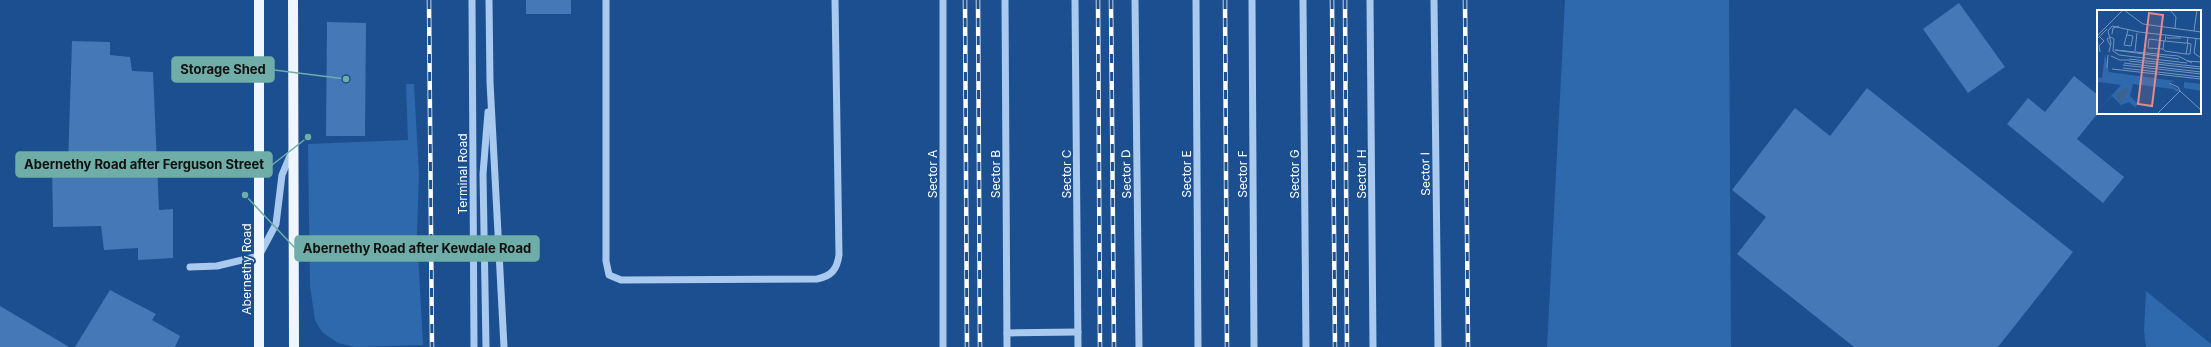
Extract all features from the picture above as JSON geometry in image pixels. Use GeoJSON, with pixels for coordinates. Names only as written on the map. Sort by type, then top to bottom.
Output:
{"type":"FeatureCollection","features":[{"type":"Feature","properties":{"kind":"main road","name":"Abernethy Road"},"geometry":{"type":"LineString","coordinates":[[259,347],[260,0]]}},
{"type":"Feature","properties":{"kind":"main road"},"geometry":{"type":"LineString","coordinates":[[293,0],[294,347]]}},
{"type":"Feature","properties":{"kind":"street","name":"Terminal Road"},"geometry":{"type":"LineString","coordinates":[[472,0],[474,347]]}},
{"type":"Feature","properties":{"kind":"street"},"geometry":{"type":"LineString","coordinates":[[489,0],[490,82],[504,347]]}},
{"type":"Feature","properties":{"kind":"street"},"geometry":{"type":"LineString","coordinates":[[606,0],[606,260],[609,275],[621,280],[817,279],[826,277],[833,272],[838,265],[839,255],[835,0]]}},
{"type":"Feature","properties":{"kind":"street","name":"Sector A"},"geometry":{"type":"LineString","coordinates":[[943,0],[943,347]]}},
{"type":"Feature","properties":{"kind":"street","name":"Sector B"},"geometry":{"type":"LineString","coordinates":[[1006,0],[1008,347]]}},
{"type":"Feature","properties":{"kind":"street","name":"Sector C"},"geometry":{"type":"LineString","coordinates":[[1075,0],[1078,347]]}},
{"type":"Feature","properties":{"kind":"street","name":"Sector D"},"geometry":{"type":"LineString","coordinates":[[1136,0],[1138,347]]}},
{"type":"Feature","properties":{"kind":"street","name":"Sector E"},"geometry":{"type":"LineString","coordinates":[[1196,0],[1198,347]]}},
{"type":"Feature","properties":{"kind":"street","name":"Sector F"},"geometry":{"type":"LineString","coordinates":[[1252,0],[1254,347]]}},
{"type":"Feature","properties":{"kind":"street","name":"Sector G"},"geometry":{"type":"LineString","coordinates":[[1303,0],[1306,347]]}},
{"type":"Feature","properties":{"kind":"street","name":"Sector H"},"geometry":{"type":"LineString","coordinates":[[1370,0],[1373,347]]}},
{"type":"Feature","properties":{"kind":"street","name":"Sector I"},"geometry":{"type":"LineString","coordinates":[[1434,0],[1438,347]]}},
{"type":"Feature","properties":{"kind":"street"},"geometry":{"type":"LineString","coordinates":[[486,347],[483,174],[490,82]]}},
{"type":"Feature","properties":{"kind":"street"},"geometry":{"type":"LineString","coordinates":[[190,267],[217,266],[259,256],[276,224],[282,175],[294,145]]}},
{"type":"Feature","properties":{"kind":"street"},"geometry":{"type":"LineString","coordinates":[[1007,333],[1078,332]]}},
{"type":"Feature","properties":{"kind":"shaded area"},"geometry":{"type":"Polygon","coordinates":[[[1565,0],[1729,0],[1731,347],[1547,347],[1565,0]]]}},
{"type":"Feature","properties":{"kind":"shaded area"},"geometry":{"type":"Polygon","coordinates":[[[406,84],[414,84],[419,175],[417,233],[423,345],[355,347],[338,343],[322,332],[315,320],[310,286],[308,144],[408,140],[406,84]]]}},
{"type":"Feature","properties":{"kind":"shaded area"},"geometry":{"type":"Polygon","coordinates":[[[2146,291],[2211,344],[2211,347],[2146,347],[2144,331],[2146,291]]]}},
{"type":"Feature","properties":{"kind":"building"},"geometry":{"type":"Polygon","coordinates":[[[526,0],[571,0],[571,14],[526,14],[526,0]]]}},
{"type":"Feature","properties":{"kind":"building"},"geometry":{"type":"Polygon","coordinates":[[[1959,3],[2005,67],[1968,93],[1923,29],[1959,3]]]}},
{"type":"Feature","properties":{"kind":"building"},"geometry":{"type":"Polygon","coordinates":[[[327,22],[366,23],[365,136],[326,136],[327,22]]]}},
{"type":"Feature","properties":{"kind":"building"},"geometry":{"type":"Polygon","coordinates":[[[72,41],[110,42],[110,55],[130,57],[132,71],[153,72],[159,210],[173,209],[173,258],[138,260],[138,248],[104,250],[101,226],[53,227],[52,164],[68,164],[72,41]]]}},
{"type":"Feature","properties":{"kind":"building"},"geometry":{"type":"Polygon","coordinates":[[[2074,76],[2097,94],[2097,114],[2077,139],[2124,177],[2103,203],[2007,124],[2028,98],[2045,112],[2074,76]]]}},
{"type":"Feature","properties":{"kind":"building"},"geometry":{"type":"Polygon","coordinates":[[[1867,88],[2073,252],[1998,347],[1854,347],[1737,254],[1766,217],[1732,190],[1795,108],[1830,136],[1867,88]]]}},
{"type":"Feature","properties":{"kind":"building"},"geometry":{"type":"Polygon","coordinates":[[[110,290],[156,314],[152,320],[180,336],[175,347],[75,347],[110,290]]]}},
{"type":"Feature","properties":{"kind":"building"},"geometry":{"type":"Polygon","coordinates":[[[0,306],[69,347],[0,347],[0,306]]]}},
{"type":"Feature","properties":{"kind":"railway"},"geometry":{"type":"LineString","coordinates":[[429,0],[432,347]]}},
{"type":"Feature","properties":{"kind":"railway"},"geometry":{"type":"LineString","coordinates":[[965,0],[967,347]]}},
{"type":"Feature","properties":{"kind":"railway"},"geometry":{"type":"LineString","coordinates":[[978,0],[980,347]]}},
{"type":"Feature","properties":{"kind":"railway"},"geometry":{"type":"LineString","coordinates":[[1098,0],[1100,347]]}},
{"type":"Feature","properties":{"kind":"railway"},"geometry":{"type":"LineString","coordinates":[[1111,0],[1114,347]]}},
{"type":"Feature","properties":{"kind":"railway"},"geometry":{"type":"LineString","coordinates":[[1225,0],[1227,347]]}},
{"type":"Feature","properties":{"kind":"railway"},"geometry":{"type":"LineString","coordinates":[[1332,0],[1335,347]]}},
{"type":"Feature","properties":{"kind":"railway"},"geometry":{"type":"LineString","coordinates":[[1345,0],[1347,347]]}},
{"type":"Feature","properties":{"kind":"railway"},"geometry":{"type":"LineString","coordinates":[[1465,0],[1468,347]]}},
{"type":"Feature","properties":{"kind":"place","name":"Storage Shed"},"geometry":{"type":"Point","coordinates":[346,79]}},
{"type":"Feature","properties":{"kind":"place","name":"Abernethy Road after Ferguson Street"},"geometry":{"type":"Point","coordinates":[308,137]}},
{"type":"Feature","properties":{"kind":"place","name":"Abernethy Road after Kewdale Road"},"geometry":{"type":"Point","coordinates":[245,195]}}]}
